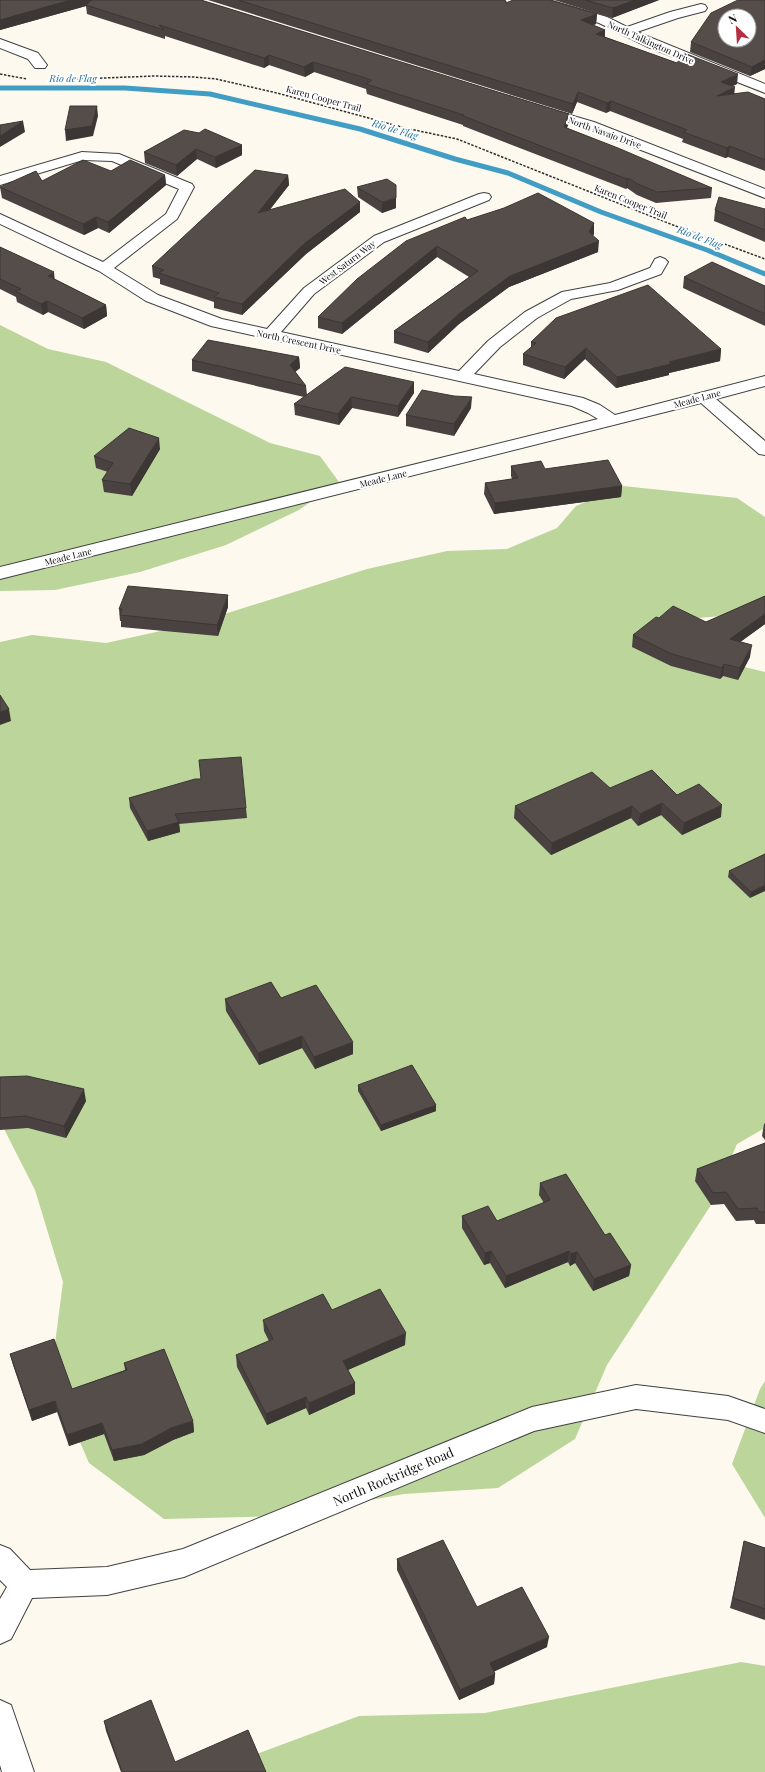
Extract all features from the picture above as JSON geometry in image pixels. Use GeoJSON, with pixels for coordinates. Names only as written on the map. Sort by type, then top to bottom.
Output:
{"type":"FeatureCollection","features":[{"type":"Feature","properties":{"kind":"street","name":"North Talkington Drive"},"geometry":{"type":"LineString","coordinates":[[536,0],[603,20],[709,67],[765,89]]}},
{"type":"Feature","properties":{"kind":"street"},"geometry":{"type":"LineString","coordinates":[[627,31],[674,15],[701,8]]}},
{"type":"Feature","properties":{"kind":"street"},"geometry":{"type":"LineString","coordinates":[[0,43],[33,56],[40,65]]}},
{"type":"Feature","properties":{"kind":"street","name":"North Navajo Drive"},"geometry":{"type":"LineString","coordinates":[[529,106],[589,125],[765,194]]}},
{"type":"Feature","properties":{"kind":"street"},"geometry":{"type":"LineString","coordinates":[[0,181],[82,156],[114,157],[187,187],[172,216],[104,268]]}},
{"type":"Feature","properties":{"kind":"street","name":"West Saturn Way"},"geometry":{"type":"LineString","coordinates":[[271,334],[309,291],[379,239],[484,197]]}},
{"type":"Feature","properties":{"kind":"street","name":"North Crescent Drive"},"geometry":{"type":"LineString","coordinates":[[0,218],[104,268],[152,298],[217,323],[577,402],[594,409],[612,421]]}},
{"type":"Feature","properties":{"kind":"street"},"geometry":{"type":"LineString","coordinates":[[462,377],[494,344],[531,314],[567,295],[613,287],[656,271],[660,262]]}},
{"type":"Feature","properties":{"kind":"street","name":"Meade Lane"},"geometry":{"type":"LineString","coordinates":[[0,573],[612,421],[765,381]]}},
{"type":"Feature","properties":{"kind":"street"},"geometry":{"type":"LineString","coordinates":[[703,396],[765,450]]}},
{"type":"Feature","properties":{"kind":"street","name":"North Rockridge Road"},"geometry":{"type":"LineString","coordinates":[[24,1584],[107,1581],[184,1563],[532,1419],[636,1397],[728,1408],[765,1421]]}},
{"type":"Feature","properties":{"kind":"street"},"geometry":{"type":"LineString","coordinates":[[0,1559],[24,1584],[0,1629]]}},
{"type":"Feature","properties":{"kind":"street"},"geometry":{"type":"LineString","coordinates":[[0,1716],[18,1772]]}},
{"type":"Feature","properties":{"kind":"path"},"geometry":{"type":"LineString","coordinates":[[0,74],[28,79]]}},
{"type":"Feature","properties":{"kind":"path","name":"Karen Cooper Trail"},"geometry":{"type":"LineString","coordinates":[[51,80],[154,76],[194,77],[216,79],[277,93],[405,128],[456,139],[673,225],[765,259]]}},
{"type":"Feature","properties":{"kind":"green space"},"geometry":{"type":"Polygon","coordinates":[[[0,325],[48,349],[106,362],[270,443],[320,456],[339,482],[299,510],[226,545],[140,572],[55,590],[0,591],[0,325]]]}},
{"type":"Feature","properties":{"kind":"green space"},"geometry":{"type":"Polygon","coordinates":[[[623,486],[737,498],[765,517],[765,596],[722,616],[675,620],[732,664],[765,672],[765,1128],[737,1144],[711,1205],[607,1365],[575,1439],[498,1488],[404,1494],[282,1516],[164,1519],[89,1463],[51,1375],[63,1282],[35,1190],[0,1121],[0,642],[32,635],[106,643],[193,624],[367,569],[447,551],[507,549],[557,528],[576,506],[623,486]]]}},
{"type":"Feature","properties":{"kind":"green space"},"geometry":{"type":"Polygon","coordinates":[[[765,1381],[765,1518],[732,1464],[760,1389],[765,1381]]]}},
{"type":"Feature","properties":{"kind":"green space"},"geometry":{"type":"Polygon","coordinates":[[[741,1662],[765,1666],[765,1772],[208,1772],[359,1716],[485,1713],[741,1662]]]}},
{"type":"Feature","properties":{"kind":"building"},"geometry":{"type":"Polygon","coordinates":[[[0,0],[71,0],[0,20],[0,0]]]}},
{"type":"Feature","properties":{"kind":"building"},"geometry":{"type":"Polygon","coordinates":[[[92,0],[201,0],[569,114],[564,127],[712,188],[657,192],[628,178],[627,179],[463,116],[464,115],[366,84],[372,80],[313,62],[304,67],[269,55],[264,58],[159,25],[164,30],[86,5],[92,0]]]}},
{"type":"Feature","properties":{"kind":"building"},"geometry":{"type":"Polygon","coordinates":[[[238,0],[503,0],[506,1],[506,3],[513,0],[549,0],[597,14],[581,20],[605,30],[596,34],[677,63],[684,53],[738,74],[721,82],[735,87],[717,96],[748,92],[765,99],[765,160],[730,146],[727,148],[683,132],[687,130],[611,101],[607,103],[578,92],[573,104],[238,0]]]}},
{"type":"Feature","properties":{"kind":"building"},"geometry":{"type":"Polygon","coordinates":[[[585,0],[635,0],[613,8],[585,0]]]}},
{"type":"Feature","properties":{"kind":"building"},"geometry":{"type":"Polygon","coordinates":[[[738,0],[765,0],[765,60],[752,67],[691,42],[711,13],[717,10],[717,48],[757,48],[757,8],[721,8],[738,0]]]}},
{"type":"Feature","properties":{"kind":"building"},"geometry":{"type":"Polygon","coordinates":[[[70,106],[97,106],[92,126],[65,130],[70,106]]]}},
{"type":"Feature","properties":{"kind":"building"},"geometry":{"type":"Polygon","coordinates":[[[23,121],[0,136],[0,125],[23,121]]]}},
{"type":"Feature","properties":{"kind":"building"},"geometry":{"type":"Polygon","coordinates":[[[205,129],[242,145],[215,157],[196,149],[176,165],[144,152],[184,130],[199,133],[205,129]]]}},
{"type":"Feature","properties":{"kind":"building"},"geometry":{"type":"Polygon","coordinates":[[[83,160],[111,171],[130,160],[165,175],[108,222],[96,217],[83,224],[0,187],[36,171],[42,181],[83,160]]]}},
{"type":"Feature","properties":{"kind":"building"},"geometry":{"type":"Polygon","coordinates":[[[255,170],[288,175],[258,213],[345,189],[360,202],[305,243],[242,304],[214,297],[219,293],[159,273],[164,270],[152,266],[255,170]]]}},
{"type":"Feature","properties":{"kind":"building"},"geometry":{"type":"Polygon","coordinates":[[[387,179],[396,185],[396,198],[382,202],[357,187],[387,179]]]}},
{"type":"Feature","properties":{"kind":"building"},"geometry":{"type":"Polygon","coordinates":[[[538,193],[594,223],[589,232],[599,241],[510,276],[460,313],[428,342],[394,331],[478,271],[437,246],[342,323],[318,317],[357,279],[406,241],[465,217],[467,220],[504,208],[538,193]]]}},
{"type":"Feature","properties":{"kind":"building"},"geometry":{"type":"Polygon","coordinates":[[[719,197],[765,209],[765,230],[715,210],[719,197]]]}},
{"type":"Feature","properties":{"kind":"building"},"geometry":{"type":"Polygon","coordinates":[[[0,247],[54,272],[48,276],[106,305],[82,318],[47,301],[41,304],[15,291],[21,289],[0,279],[0,247]]]}},
{"type":"Feature","properties":{"kind":"building"},"geometry":{"type":"Polygon","coordinates":[[[712,262],[765,286],[765,314],[684,277],[712,262]]]}},
{"type":"Feature","properties":{"kind":"building"},"geometry":{"type":"Polygon","coordinates":[[[648,285],[721,349],[669,362],[671,364],[617,377],[586,348],[565,367],[523,354],[536,343],[531,342],[556,318],[648,285]]]}},
{"type":"Feature","properties":{"kind":"building"},"geometry":{"type":"Polygon","coordinates":[[[208,340],[299,357],[290,365],[306,386],[192,360],[208,340]]]}},
{"type":"Feature","properties":{"kind":"building"},"geometry":{"type":"Polygon","coordinates":[[[345,367],[414,382],[398,406],[351,397],[338,414],[294,404],[345,367]]]}},
{"type":"Feature","properties":{"kind":"building"},"geometry":{"type":"Polygon","coordinates":[[[422,390],[454,396],[472,397],[454,424],[406,415],[422,390]]]}},
{"type":"Feature","properties":{"kind":"building"},"geometry":{"type":"Polygon","coordinates":[[[129,428],[159,438],[130,484],[102,480],[113,463],[94,456],[129,428]]]}},
{"type":"Feature","properties":{"kind":"building"},"geometry":{"type":"Polygon","coordinates":[[[608,460],[622,486],[495,503],[485,483],[518,478],[511,466],[541,461],[545,469],[608,460]]]}},
{"type":"Feature","properties":{"kind":"building"},"geometry":{"type":"Polygon","coordinates":[[[128,586],[228,595],[217,625],[120,615],[122,609],[119,609],[128,586]]]}},
{"type":"Feature","properties":{"kind":"building"},"geometry":{"type":"Polygon","coordinates":[[[765,596],[765,614],[730,639],[752,645],[740,668],[724,664],[722,668],[672,654],[633,635],[656,617],[659,618],[673,606],[706,622],[765,596]]]}},
{"type":"Feature","properties":{"kind":"building"},"geometry":{"type":"Polygon","coordinates":[[[0,695],[9,709],[0,712],[0,695]]]}},
{"type":"Feature","properties":{"kind":"building"},"geometry":{"type":"Polygon","coordinates":[[[241,757],[246,808],[175,814],[179,822],[147,831],[129,798],[195,779],[201,779],[199,760],[241,757]]]}},
{"type":"Feature","properties":{"kind":"building"},"geometry":{"type":"Polygon","coordinates":[[[652,770],[677,795],[699,784],[722,805],[684,823],[662,803],[640,814],[632,806],[552,843],[515,806],[592,772],[610,788],[652,770]]]}},
{"type":"Feature","properties":{"kind":"building"},"geometry":{"type":"Polygon","coordinates":[[[765,854],[765,885],[751,892],[729,871],[765,854]]]}},
{"type":"Feature","properties":{"kind":"building"},"geometry":{"type":"Polygon","coordinates":[[[271,982],[281,998],[316,985],[353,1042],[314,1057],[302,1036],[258,1053],[225,999],[271,982]]]}},
{"type":"Feature","properties":{"kind":"building"},"geometry":{"type":"Polygon","coordinates":[[[412,1065],[436,1105],[381,1125],[358,1085],[412,1065]]]}},
{"type":"Feature","properties":{"kind":"building"},"geometry":{"type":"Polygon","coordinates":[[[27,1076],[84,1089],[64,1126],[25,1116],[0,1118],[0,1077],[27,1076]]]}},
{"type":"Feature","properties":{"kind":"building"},"geometry":{"type":"Polygon","coordinates":[[[765,1143],[765,1212],[759,1212],[757,1208],[738,1209],[726,1192],[713,1193],[697,1169],[765,1143]]]}},
{"type":"Feature","properties":{"kind":"building"},"geometry":{"type":"Polygon","coordinates":[[[566,1174],[605,1235],[610,1233],[631,1265],[594,1279],[577,1252],[571,1254],[569,1251],[506,1276],[491,1251],[485,1253],[462,1216],[488,1206],[497,1221],[550,1200],[540,1183],[566,1174]]]}},
{"type":"Feature","properties":{"kind":"building"},"geometry":{"type":"Polygon","coordinates":[[[380,1289],[406,1333],[343,1361],[355,1383],[309,1403],[306,1397],[266,1414],[236,1355],[273,1339],[263,1320],[323,1294],[332,1310],[380,1289]]]}},
{"type":"Feature","properties":{"kind":"building"},"geometry":{"type":"Polygon","coordinates":[[[54,1339],[72,1389],[127,1370],[124,1363],[164,1349],[193,1421],[171,1428],[142,1444],[112,1450],[102,1423],[67,1435],[55,1401],[29,1410],[10,1354],[54,1339]]]}},
{"type":"Feature","properties":{"kind":"building"},"geometry":{"type":"Polygon","coordinates":[[[443,1540],[477,1607],[522,1587],[549,1637],[490,1663],[495,1674],[460,1690],[397,1559],[443,1540]]]}},
{"type":"Feature","properties":{"kind":"building"},"geometry":{"type":"Polygon","coordinates":[[[744,1541],[765,1548],[765,1609],[733,1598],[744,1541]]]}},
{"type":"Feature","properties":{"kind":"building"},"geometry":{"type":"Polygon","coordinates":[[[151,1700],[175,1762],[248,1730],[266,1772],[122,1772],[104,1721],[151,1700]]]}},
{"type":"Feature","properties":{"kind":"waterway","name":"Rio de Flag"},"geometry":{"type":"LineString","coordinates":[[0,88],[125,88],[210,94],[360,129],[455,159],[508,173],[601,212],[707,250],[765,274]]}}]}
